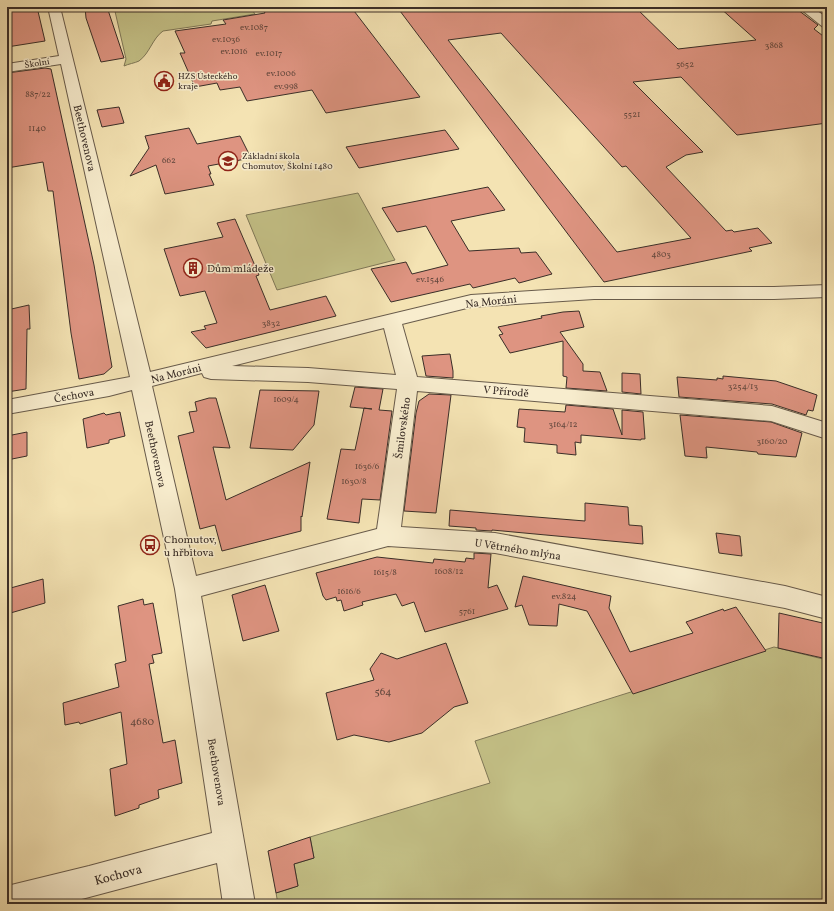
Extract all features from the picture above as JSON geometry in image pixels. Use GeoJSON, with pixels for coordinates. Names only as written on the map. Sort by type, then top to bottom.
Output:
{"type":"FeatureCollection","features":[{"type":"Feature","properties":{"kind":"street","name":"Beethovenova"},"geometry":{"type":"LineString","coordinates":[[54,7],[137,358],[140,382],[186,589],[239,904]]}},
{"type":"Feature","properties":{"kind":"street"},"geometry":{"type":"LineString","coordinates":[[804,7],[827,24]]}},
{"type":"Feature","properties":{"kind":"street","name":"Školní"},"geometry":{"type":"LineString","coordinates":[[7,68],[66,58]]}},
{"type":"Feature","properties":{"kind":"street","name":"Na Moráni"},"geometry":{"type":"LineString","coordinates":[[140,382],[471,301],[594,292],[825,294]]}},
{"type":"Feature","properties":{"kind":"street","name":"Šmilovského"},"geometry":{"type":"LineString","coordinates":[[388,536],[408,382],[392,321]]}},
{"type":"Feature","properties":{"kind":"street","name":"V Přírodě"},"geometry":{"type":"LineString","coordinates":[[182,371],[308,375],[408,382],[772,414],[827,431]]}},
{"type":"Feature","properties":{"kind":"street","name":"Čechova"},"geometry":{"type":"LineString","coordinates":[[7,407],[140,382]]}},
{"type":"Feature","properties":{"kind":"street","name":"U Větrného mlýna"},"geometry":{"type":"LineString","coordinates":[[186,589],[388,536],[495,543],[785,597],[827,608]]}},
{"type":"Feature","properties":{"kind":"street","name":"Kochova"},"geometry":{"type":"LineString","coordinates":[[7,902],[229,844]]}},
{"type":"Feature","properties":{"kind":"shaded area"},"geometry":{"type":"Polygon","coordinates":[[[114,7],[250,7],[255,14],[212,21],[211,24],[163,31],[156,38],[143,58],[139,61],[124,66],[126,59],[114,7]]]}},
{"type":"Feature","properties":{"kind":"shaded area"},"geometry":{"type":"Polygon","coordinates":[[[358,193],[395,260],[277,290],[246,215],[358,193]]]}},
{"type":"Feature","properties":{"kind":"shaded area"},"geometry":{"type":"Polygon","coordinates":[[[774,647],[827,660],[827,904],[278,904],[276,893],[298,886],[294,864],[314,858],[310,837],[490,783],[475,741],[774,647]]]}},
{"type":"Feature","properties":{"kind":"building"},"geometry":{"type":"Polygon","coordinates":[[[7,7],[37,7],[45,41],[7,47],[7,7]]]}},
{"type":"Feature","properties":{"kind":"building"},"geometry":{"type":"Polygon","coordinates":[[[85,7],[107,7],[124,58],[101,62],[86,18],[85,7]]]}},
{"type":"Feature","properties":{"kind":"building"},"geometry":{"type":"Polygon","coordinates":[[[262,7],[351,7],[420,97],[326,113],[312,90],[247,101],[240,87],[220,90],[217,83],[195,87],[180,53],[185,53],[175,31],[226,24],[223,20],[265,13],[262,7]]]}},
{"type":"Feature","properties":{"kind":"building"},"geometry":{"type":"Polygon","coordinates":[[[397,7],[635,7],[678,49],[756,40],[719,7],[794,7],[818,25],[814,29],[827,39],[827,123],[737,135],[681,77],[633,82],[703,152],[686,155],[666,167],[726,231],[732,230],[734,232],[758,228],[772,243],[749,248],[752,251],[604,282],[397,7]],[[501,33],[448,40],[617,252],[691,238],[626,166],[622,167],[501,33]]]}},
{"type":"Feature","properties":{"kind":"building"},"geometry":{"type":"Polygon","coordinates":[[[45,68],[51,69],[94,265],[112,367],[104,374],[79,379],[71,333],[53,191],[48,191],[43,162],[7,168],[7,73],[45,68]]]}},
{"type":"Feature","properties":{"kind":"building"},"geometry":{"type":"Polygon","coordinates":[[[119,107],[124,123],[102,127],[97,110],[119,107]]]}},
{"type":"Feature","properties":{"kind":"building"},"geometry":{"type":"Polygon","coordinates":[[[189,128],[197,144],[240,136],[251,158],[208,166],[211,174],[209,174],[214,185],[165,194],[156,165],[130,176],[149,148],[145,136],[189,128]]]}},
{"type":"Feature","properties":{"kind":"building"},"geometry":{"type":"Polygon","coordinates":[[[445,130],[459,149],[359,168],[346,147],[445,130]]]}},
{"type":"Feature","properties":{"kind":"building"},"geometry":{"type":"Polygon","coordinates":[[[488,187],[505,210],[451,221],[469,251],[519,248],[521,253],[536,252],[552,274],[519,283],[515,278],[473,288],[470,284],[391,302],[371,269],[406,262],[412,274],[448,265],[426,226],[397,232],[382,208],[488,187]]]}},
{"type":"Feature","properties":{"kind":"building"},"geometry":{"type":"Polygon","coordinates":[[[235,219],[259,275],[256,276],[270,310],[326,296],[336,316],[206,348],[191,332],[206,329],[204,326],[217,323],[205,291],[180,296],[164,249],[223,237],[217,223],[235,219]]]}},
{"type":"Feature","properties":{"kind":"building"},"geometry":{"type":"Polygon","coordinates":[[[29,305],[30,329],[27,329],[26,389],[7,392],[7,310],[29,305]]]}},
{"type":"Feature","properties":{"kind":"building"},"geometry":{"type":"Polygon","coordinates":[[[579,311],[584,327],[560,332],[583,364],[583,371],[600,372],[607,391],[566,388],[567,377],[563,376],[563,341],[510,353],[499,335],[503,334],[498,327],[542,318],[541,316],[579,311]]]}},
{"type":"Feature","properties":{"kind":"building"},"geometry":{"type":"Polygon","coordinates":[[[450,354],[453,378],[426,376],[422,356],[450,354]]]}},
{"type":"Feature","properties":{"kind":"building"},"geometry":{"type":"Polygon","coordinates":[[[622,373],[640,374],[641,394],[622,392],[622,373]]]}},
{"type":"Feature","properties":{"kind":"building"},"geometry":{"type":"Polygon","coordinates":[[[723,376],[776,381],[817,395],[813,411],[808,410],[806,415],[772,404],[679,397],[677,377],[717,380],[717,378],[723,379],[723,376]]]}},
{"type":"Feature","properties":{"kind":"building"},"geometry":{"type":"Polygon","coordinates":[[[355,387],[383,389],[379,410],[392,411],[380,500],[362,499],[359,523],[327,519],[341,449],[355,450],[364,408],[350,407],[355,387]]]}},
{"type":"Feature","properties":{"kind":"building"},"geometry":{"type":"Polygon","coordinates":[[[260,390],[319,391],[314,425],[293,450],[250,448],[260,390]]]}},
{"type":"Feature","properties":{"kind":"building"},"geometry":{"type":"Polygon","coordinates":[[[429,394],[451,395],[436,513],[404,511],[416,413],[419,401],[429,394]]]}},
{"type":"Feature","properties":{"kind":"building"},"geometry":{"type":"Polygon","coordinates":[[[209,398],[216,398],[230,448],[213,447],[226,500],[310,462],[302,517],[301,516],[301,531],[222,551],[215,525],[200,529],[178,436],[194,432],[189,412],[197,411],[195,402],[209,398]]]}},
{"type":"Feature","properties":{"kind":"building"},"geometry":{"type":"Polygon","coordinates":[[[566,405],[613,409],[622,435],[622,410],[643,412],[645,439],[641,440],[581,435],[581,443],[575,442],[576,455],[557,453],[557,445],[524,442],[525,428],[517,427],[519,409],[565,412],[566,405]]]}},
{"type":"Feature","properties":{"kind":"building"},"geometry":{"type":"Polygon","coordinates":[[[120,412],[125,436],[109,440],[109,443],[87,448],[83,419],[104,413],[106,415],[120,412]]]}},
{"type":"Feature","properties":{"kind":"building"},"geometry":{"type":"Polygon","coordinates":[[[680,415],[771,422],[802,433],[796,457],[758,454],[757,452],[706,447],[707,458],[685,456],[680,415]]]}},
{"type":"Feature","properties":{"kind":"building"},"geometry":{"type":"Polygon","coordinates":[[[27,432],[27,456],[7,460],[7,436],[27,432]]]}},
{"type":"Feature","properties":{"kind":"building"},"geometry":{"type":"Polygon","coordinates":[[[585,503],[628,507],[629,525],[642,526],[643,544],[492,530],[476,530],[476,528],[449,526],[450,510],[585,521],[585,503]]]}},
{"type":"Feature","properties":{"kind":"building"},"geometry":{"type":"Polygon","coordinates":[[[716,533],[740,536],[742,556],[719,553],[716,533]]]}},
{"type":"Feature","properties":{"kind":"building"},"geometry":{"type":"Polygon","coordinates":[[[474,553],[491,554],[488,588],[497,585],[508,609],[425,632],[414,602],[402,606],[396,594],[362,602],[363,605],[344,611],[341,600],[337,601],[336,597],[326,600],[323,596],[316,573],[377,557],[433,563],[434,559],[465,562],[466,558],[474,559],[474,553]]]}},
{"type":"Feature","properties":{"kind":"building"},"geometry":{"type":"Polygon","coordinates":[[[523,576],[611,596],[609,608],[630,652],[693,633],[686,622],[723,609],[724,611],[736,607],[766,651],[633,694],[587,611],[559,604],[557,626],[529,625],[522,605],[515,607],[523,576]]]}},
{"type":"Feature","properties":{"kind":"building"},"geometry":{"type":"Polygon","coordinates":[[[43,579],[45,603],[7,614],[7,589],[43,579]]]}},
{"type":"Feature","properties":{"kind":"building"},"geometry":{"type":"Polygon","coordinates":[[[265,585],[279,631],[243,641],[232,595],[265,585]]]}},
{"type":"Feature","properties":{"kind":"building"},"geometry":{"type":"Polygon","coordinates":[[[143,599],[144,605],[153,603],[162,653],[152,655],[154,663],[149,664],[163,743],[175,740],[182,783],[158,790],[159,798],[139,805],[139,808],[115,816],[110,769],[127,764],[121,712],[80,724],[79,722],[65,725],[63,703],[119,687],[115,664],[126,661],[118,606],[143,599]]]}},
{"type":"Feature","properties":{"kind":"building"},"geometry":{"type":"Polygon","coordinates":[[[779,613],[827,624],[827,659],[778,648],[779,613]]]}},
{"type":"Feature","properties":{"kind":"building"},"geometry":{"type":"Polygon","coordinates":[[[446,643],[468,703],[454,707],[422,733],[389,742],[354,735],[337,740],[326,693],[374,680],[370,669],[381,653],[397,659],[446,643]]]}},
{"type":"Feature","properties":{"kind":"building"},"geometry":{"type":"Polygon","coordinates":[[[310,837],[314,858],[294,864],[298,886],[276,893],[268,851],[310,837]]]}},
{"type":"Feature","properties":{"kind":"place","name":"HZS Ústeckého kraje"},"geometry":{"type":"Point","coordinates":[164,81]}},
{"type":"Feature","properties":{"kind":"place","name":"Základní škola Chomutov, Školní 1480"},"geometry":{"type":"Point","coordinates":[228,161]}},
{"type":"Feature","properties":{"kind":"place","name":"Dům mládeže"},"geometry":{"type":"Point","coordinates":[193,268]}},
{"type":"Feature","properties":{"kind":"place","name":"Chomutov, u hřbitova"},"geometry":{"type":"Point","coordinates":[150,545]}}]}
